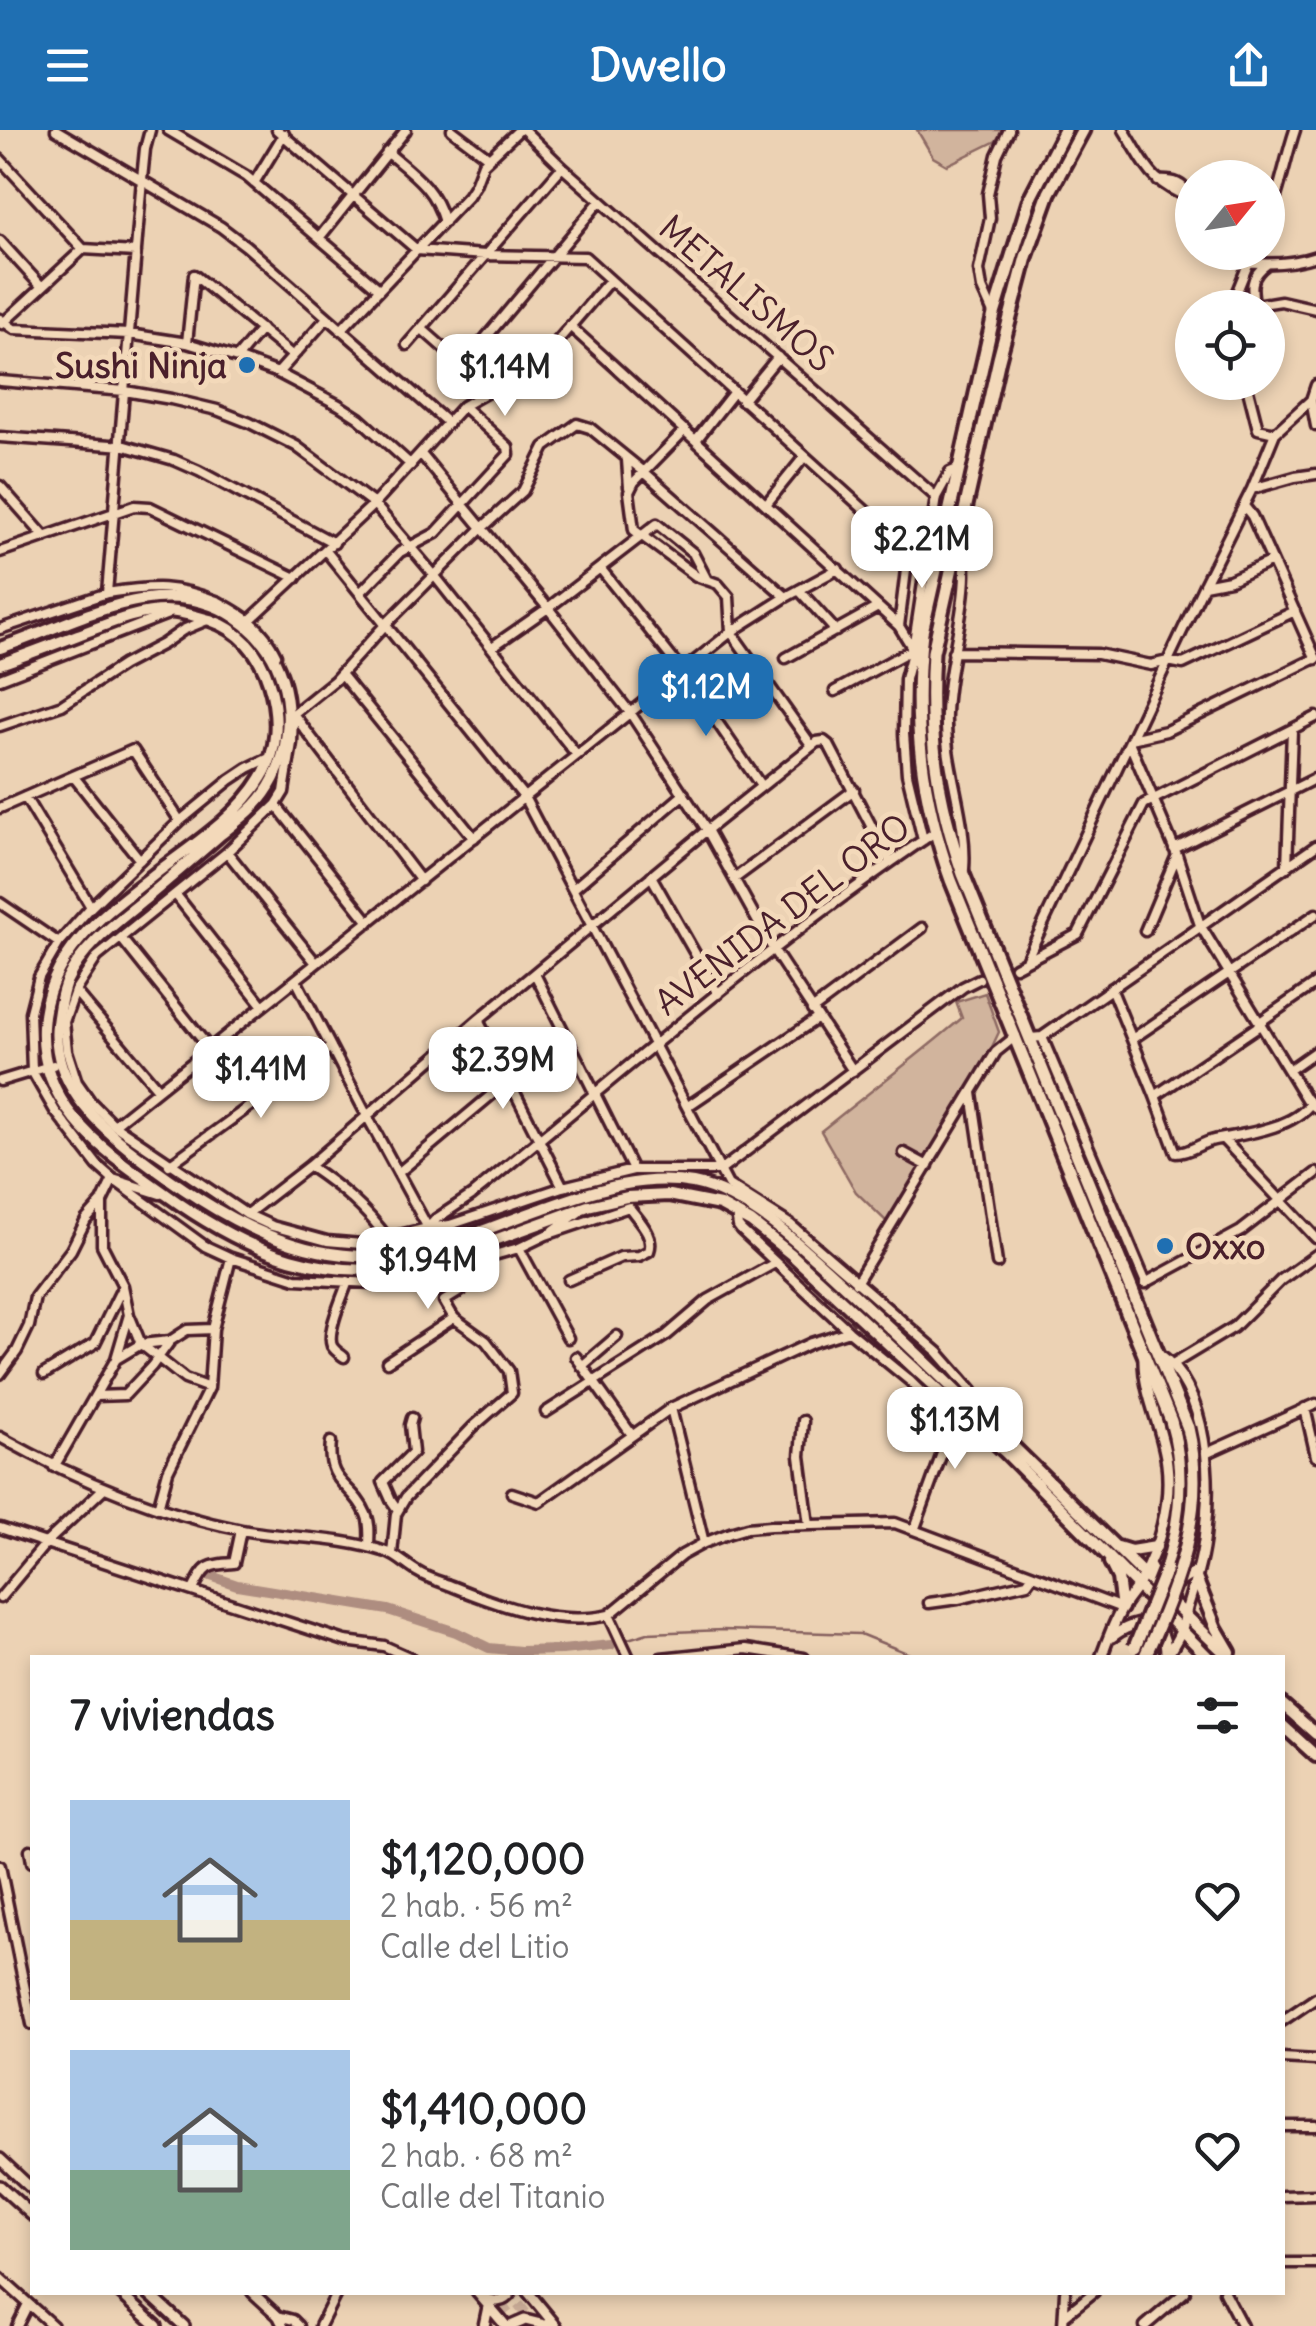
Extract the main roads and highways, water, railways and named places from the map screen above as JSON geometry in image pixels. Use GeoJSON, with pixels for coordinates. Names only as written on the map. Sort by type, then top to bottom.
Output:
{"type":"FeatureCollection","features":[{"type":"Feature","properties":{"kind":"main road"},"geometry":{"type":"LineString","coordinates":[[1066,130],[1030,198],[994,314],[928,605],[918,668],[918,733],[935,832],[951,880],[1029,1037],[1176,1436],[1182,1492],[1178,1523],[1166,1569],[1131,1655]]}},
{"type":"Feature","properties":{"kind":"main road"},"geometry":{"type":"LineString","coordinates":[[1083,130],[1048,193],[1026,257],[961,524],[934,652],[931,689],[934,762],[941,804],[963,874],[1188,1428],[1194,1460],[1193,1515],[1177,1576],[1145,1655]]}},
{"type":"Feature","properties":{"kind":"main road"},"geometry":{"type":"LineString","coordinates":[[0,648],[134,600],[172,597],[218,604],[243,623],[263,642],[283,682],[286,746],[279,769],[259,803],[85,943],[68,978],[56,1036],[60,1062],[70,1086],[109,1134],[207,1203],[262,1234],[330,1254],[362,1256],[420,1250],[564,1201],[633,1183],[694,1183],[736,1201],[766,1217],[797,1243],[963,1405],[1138,1586],[1152,1591],[1185,1615],[1229,1655]]}},
{"type":"Feature","properties":{"kind":"main road"},"geometry":{"type":"LineString","coordinates":[[0,664],[119,620],[153,612],[174,612],[226,626],[249,644],[285,717],[264,774],[251,794],[121,901],[55,975],[42,1038],[46,1067],[73,1117],[116,1157],[169,1197],[245,1243],[308,1265],[362,1272],[428,1264],[588,1206],[627,1197],[669,1195],[720,1205],[763,1231],[963,1405],[986,1420],[1146,1569],[1152,1591],[1206,1655]]}},
{"type":"Feature","properties":{"kind":"main road"},"geometry":{"type":"LineString","coordinates":[[1118,1547],[1132,1551],[1156,1547]]}},
{"type":"Feature","properties":{"kind":"main road"},"geometry":{"type":"LineString","coordinates":[[1108,1556],[1118,1578],[1122,1608]]}},
{"type":"Feature","properties":{"kind":"main road"},"geometry":{"type":"LineString","coordinates":[[1196,1574],[1230,1655]]}},
{"type":"Feature","properties":{"kind":"main road"},"geometry":{"type":"LineString","coordinates":[[1285,1706],[1316,1732]]}},
{"type":"Feature","properties":{"kind":"main road"},"geometry":{"type":"LineString","coordinates":[[1285,1727],[1315,1755]]}},
{"type":"Feature","properties":{"kind":"waterway"},"geometry":{"type":"LineString","coordinates":[[208,1575],[237,1585],[388,1610],[456,1632],[489,1648],[562,1650],[611,1645]]}},
{"type":"Feature","properties":{"kind":"waterway"},"geometry":{"type":"LineString","coordinates":[[628,1639],[648,1633],[723,1630],[860,1634],[912,1655]]}},
{"type":"Feature","properties":{"kind":"tunnel"},"geometry":{"type":"LineString","coordinates":[[493,2295],[517,2326]]}},
{"type":"Feature","properties":{"kind":"tunnel"},"geometry":{"type":"LineString","coordinates":[[510,2295],[536,2326]]}},
{"type":"Feature","properties":{"kind":"place","name":"Sushi Ninja"},"geometry":{"type":"Point","coordinates":[247,365]}},
{"type":"Feature","properties":{"kind":"place","name":"Oxxo"},"geometry":{"type":"Point","coordinates":[1165,1246]}}]}
